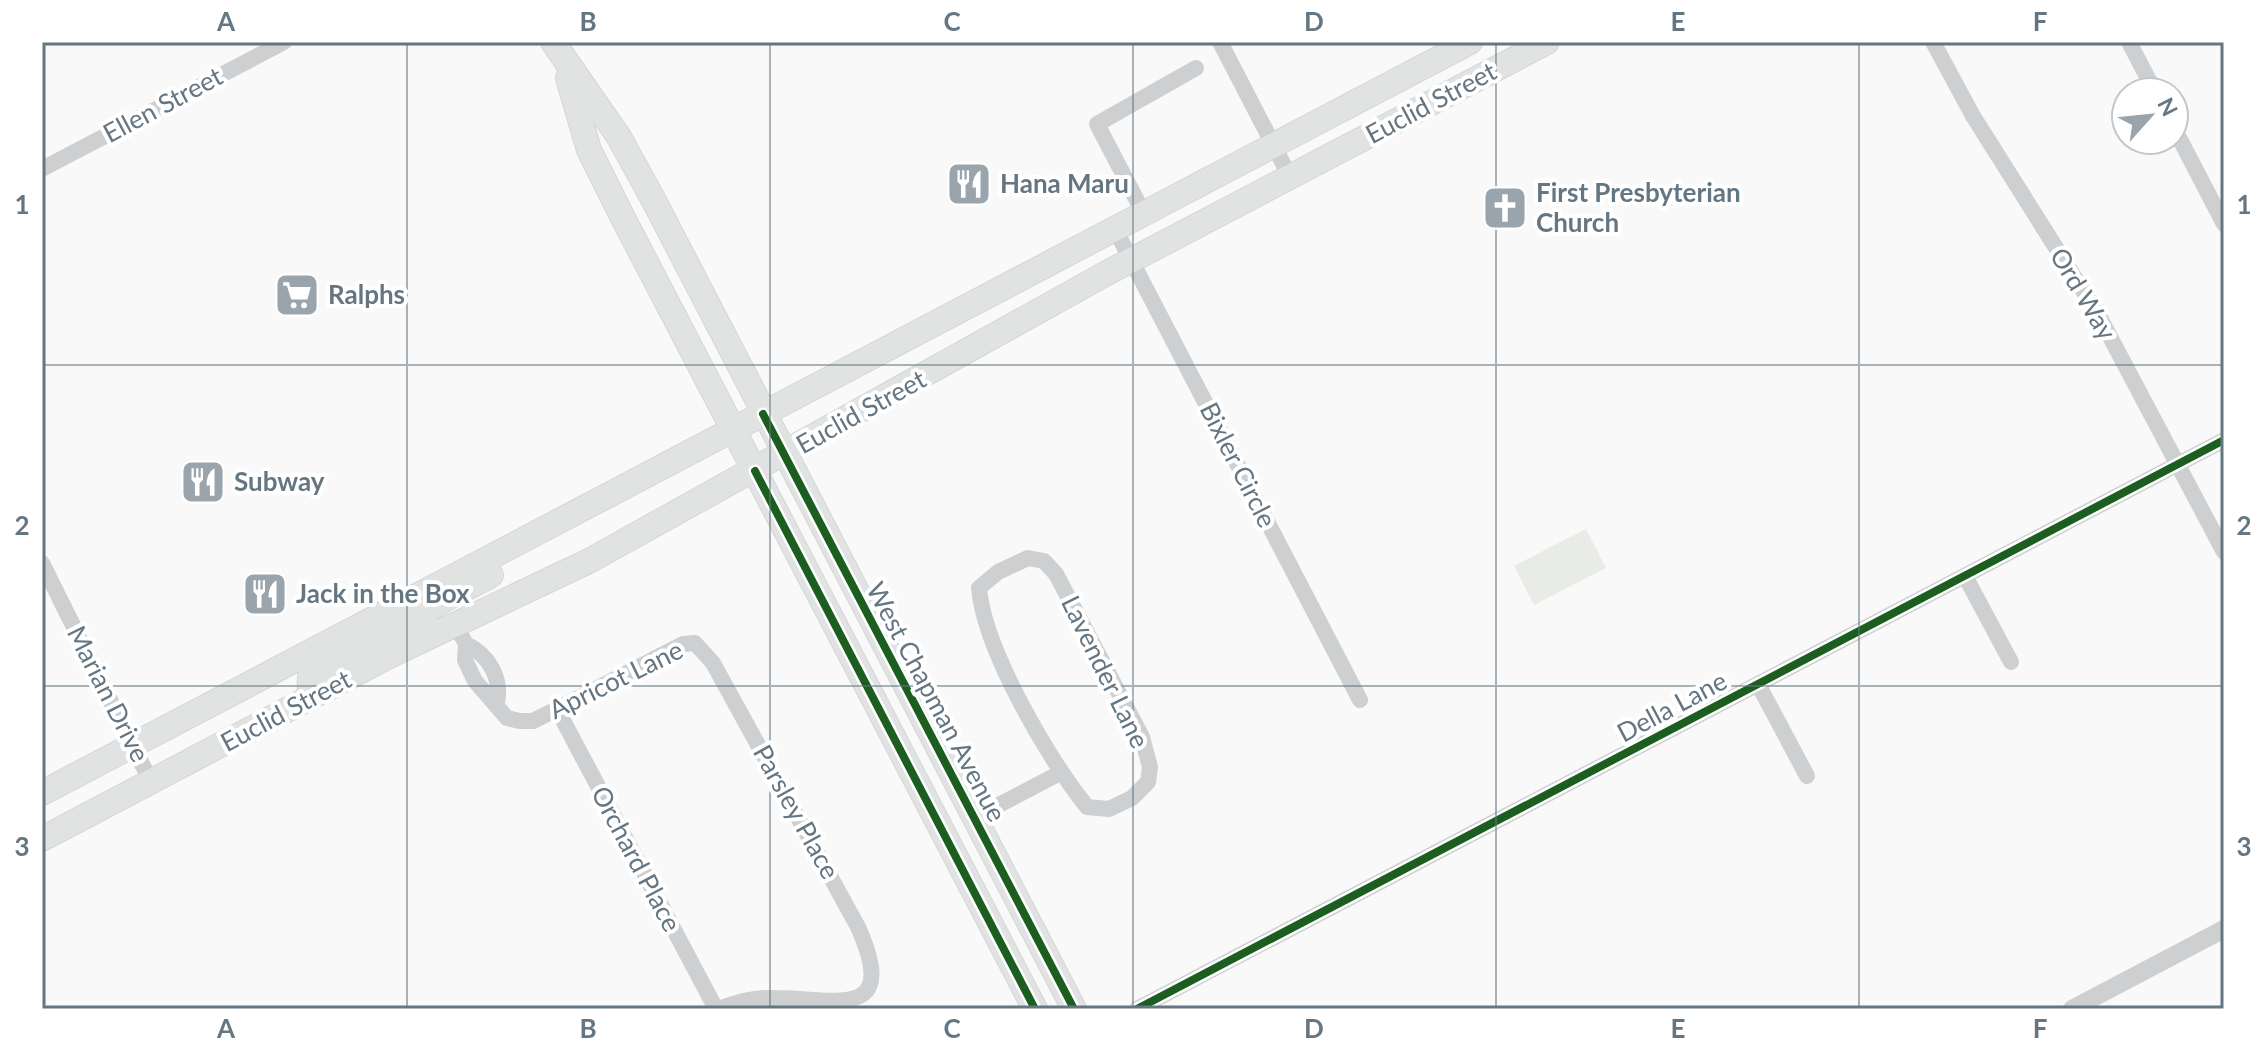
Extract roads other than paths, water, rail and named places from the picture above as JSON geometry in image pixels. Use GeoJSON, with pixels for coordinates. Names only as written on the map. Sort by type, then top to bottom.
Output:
{"type":"FeatureCollection","features":[{"type":"Feature","properties":{"kind":"main road","name":"Euclid Street"},"geometry":{"type":"LineString","coordinates":[[42,793],[1470,42]]}},
{"type":"Feature","properties":{"kind":"main road","name":"Euclid Street"},"geometry":{"type":"LineString","coordinates":[[42,839],[412,644],[460,634],[1132,261],[1534,45]]}},
{"type":"Feature","properties":{"kind":"main road","name":"West Chapman Avenue"},"geometry":{"type":"LineString","coordinates":[[558,51],[619,137],[1074,1009]]}},
{"type":"Feature","properties":{"kind":"main road","name":"West Chapman Avenue"},"geometry":{"type":"LineString","coordinates":[[558,51],[589,150],[1035,1009]]}},
{"type":"Feature","properties":{"kind":"main road"},"geometry":{"type":"LineString","coordinates":[[412,644],[412,628],[417,619],[491,576],[497,554]]}},
{"type":"Feature","properties":{"kind":"main road"},"geometry":{"type":"LineString","coordinates":[[309,699],[310,678],[380,641],[398,621],[398,606]]}},
{"type":"Feature","properties":{"kind":"main road"},"geometry":{"type":"LineString","coordinates":[[944,834],[974,818]]}},
{"type":"Feature","properties":{"kind":"street","name":"Ellen Street"},"geometry":{"type":"LineString","coordinates":[[42,169],[284,42]]}},
{"type":"Feature","properties":{"kind":"street"},"geometry":{"type":"LineString","coordinates":[[1220,42],[1290,177]]}},
{"type":"Feature","properties":{"kind":"street","name":"Ord Way"},"geometry":{"type":"LineString","coordinates":[[1933,42],[1973,116],[2099,316],[2224,552]]}},
{"type":"Feature","properties":{"kind":"street"},"geometry":{"type":"LineString","coordinates":[[2129,42],[2147,76]]}},
{"type":"Feature","properties":{"kind":"street"},"geometry":{"type":"LineString","coordinates":[[1144,214],[1097,124],[1196,68]]}},
{"type":"Feature","properties":{"kind":"street"},"geometry":{"type":"LineString","coordinates":[[2189,156],[2224,224]]}},
{"type":"Feature","properties":{"kind":"street","name":"Bixler Circle"},"geometry":{"type":"LineString","coordinates":[[1115,229],[1360,700]]}},
{"type":"Feature","properties":{"kind":"street","name":"Della Lane"},"geometry":{"type":"LineString","coordinates":[[1137,1009],[2224,440]]}},
{"type":"Feature","properties":{"kind":"street","name":"Lavender Lane"},"geometry":{"type":"LineString","coordinates":[[1028,558],[1044,561],[1056,574],[1142,737],[1150,767],[1148,782],[1132,798],[1109,809],[1087,807],[1060,773],[992,643],[981,610],[979,588],[998,572],[1028,558]]}},
{"type":"Feature","properties":{"kind":"street","name":"Marian Drive"},"geometry":{"type":"LineString","coordinates":[[42,563],[151,782]]}},
{"type":"Feature","properties":{"kind":"street"},"geometry":{"type":"LineString","coordinates":[[1965,576],[2011,662]]}},
{"type":"Feature","properties":{"kind":"street","name":"Apricot Lane"},"geometry":{"type":"LineString","coordinates":[[460,634],[465,660],[475,681],[507,718],[520,721],[533,721],[683,644],[695,643]]}},
{"type":"Feature","properties":{"kind":"street","name":"Parsley Place"},"geometry":{"type":"LineString","coordinates":[[695,643],[713,663],[871,956],[872,977],[868,990],[850,1002],[747,999],[717,1009]]}},
{"type":"Feature","properties":{"kind":"street"},"geometry":{"type":"LineString","coordinates":[[1758,684],[1807,776]]}},
{"type":"Feature","properties":{"kind":"street","name":"Orchard Place"},"geometry":{"type":"LineString","coordinates":[[557,709],[717,1009]]}},
{"type":"Feature","properties":{"kind":"street"},"geometry":{"type":"LineString","coordinates":[[974,818],[1060,773]]}},
{"type":"Feature","properties":{"kind":"street"},"geometry":{"type":"LineString","coordinates":[[2072,1009],[2224,929]]}},
{"type":"Feature","properties":{"kind":"place","name":"Hana Maru"},"geometry":{"type":"Point","coordinates":[969,184]}},
{"type":"Feature","properties":{"kind":"place","name":"First Presbyterian Church"},"geometry":{"type":"Point","coordinates":[1505,208]}},
{"type":"Feature","properties":{"kind":"place","name":"Ralphs"},"geometry":{"type":"Point","coordinates":[297,295]}},
{"type":"Feature","properties":{"kind":"place","name":"Subway"},"geometry":{"type":"Point","coordinates":[203,482]}},
{"type":"Feature","properties":{"kind":"place","name":"Jack in the Box"},"geometry":{"type":"Point","coordinates":[265,594]}}]}
